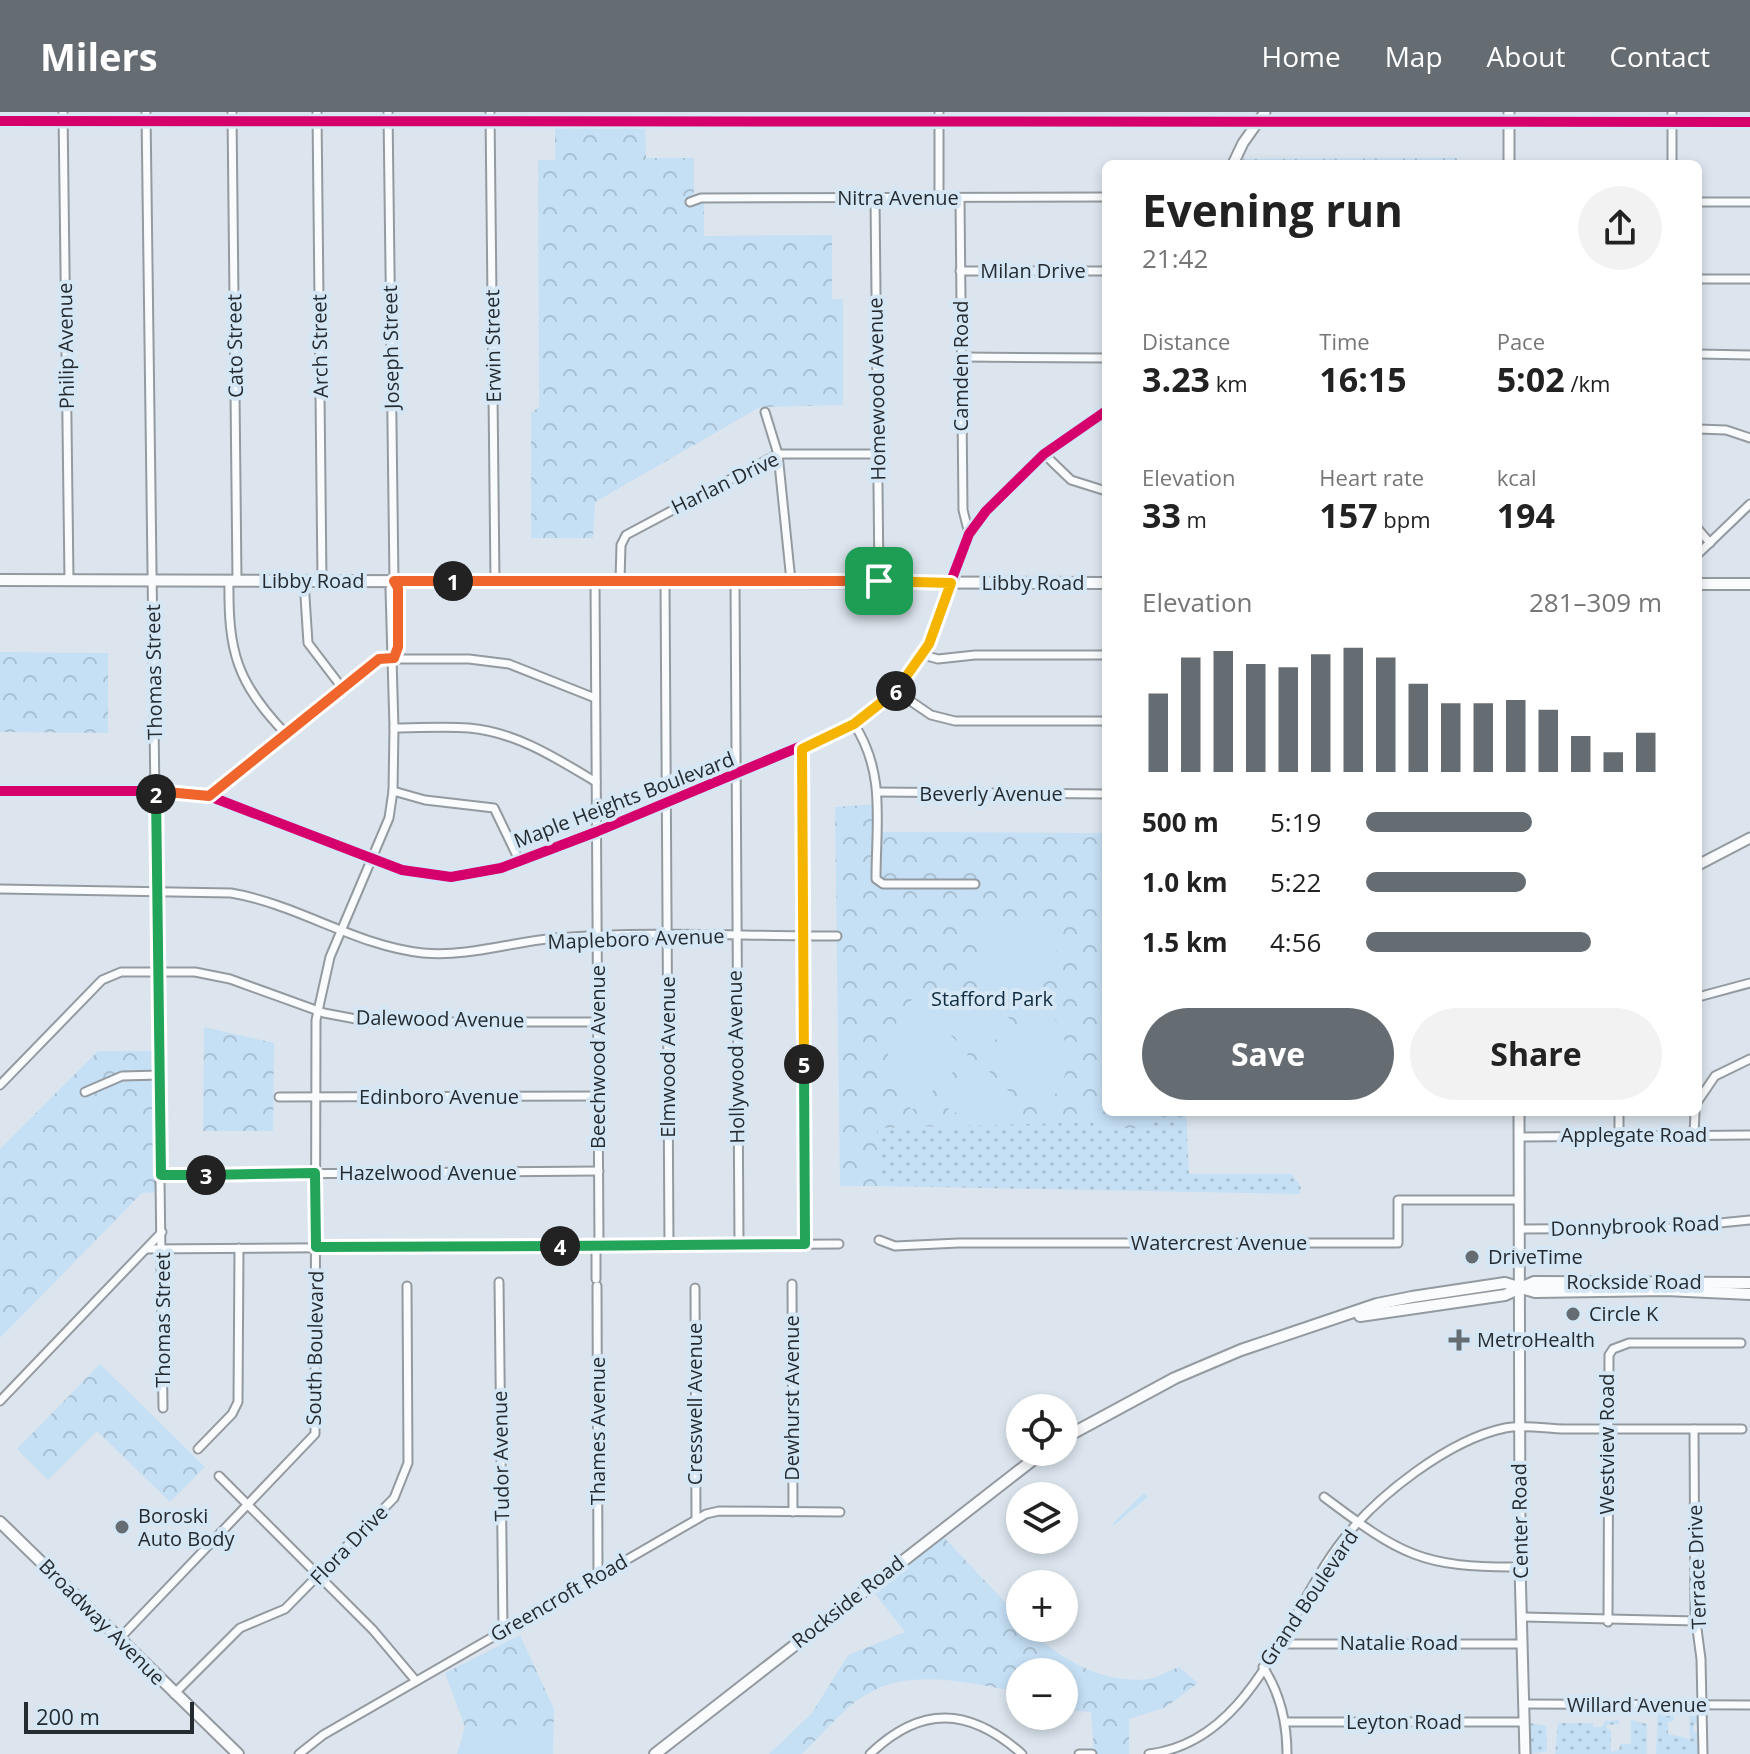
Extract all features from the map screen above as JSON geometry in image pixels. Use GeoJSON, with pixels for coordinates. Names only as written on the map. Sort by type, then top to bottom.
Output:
{"type":"FeatureCollection","features":[{"type":"Feature","properties":{"kind":"main road","name":"Libby Road"},"geometry":{"type":"LineString","coordinates":[[0,580],[1102,583]]}},
{"type":"Feature","properties":{"kind":"main road"},"geometry":{"type":"LineString","coordinates":[[1702,584],[1750,584]]}},
{"type":"Feature","properties":{"kind":"main road","name":"Rockside Road"},"geometry":{"type":"LineString","coordinates":[[1519,1289],[1534,1282],[1750,1283]]}},
{"type":"Feature","properties":{"kind":"main road","name":"Rockside Road"},"geometry":{"type":"LineString","coordinates":[[1078,1431],[1189,1372],[1377,1304],[1505,1283],[1535,1292],[1666,1290],[1750,1294]]}},
{"type":"Feature","properties":{"kind":"main road","name":"Rockside Road"},"geometry":{"type":"LineString","coordinates":[[655,1754],[1025,1466]]}},
{"type":"Feature","properties":{"kind":"main road","name":"Broadway Avenue"},"geometry":{"type":"LineString","coordinates":[[0,1522],[238,1754]]}},
{"type":"Feature","properties":{"kind":"street"},"geometry":{"type":"LineString","coordinates":[[0,121],[63,116],[1509,116],[1672,117],[1750,122]]}},
{"type":"Feature","properties":{"kind":"street","name":"Philip Avenue"},"geometry":{"type":"LineString","coordinates":[[63,116],[69,580]]}},
{"type":"Feature","properties":{"kind":"street","name":"Thomas Street"},"geometry":{"type":"LineString","coordinates":[[146,116],[163,1408]]}},
{"type":"Feature","properties":{"kind":"street","name":"Cato Street"},"geometry":{"type":"LineString","coordinates":[[232,116],[233,580],[229,625],[236,664],[259,706],[286,734]]}},
{"type":"Feature","properties":{"kind":"street","name":"Arch Street"},"geometry":{"type":"LineString","coordinates":[[317,116],[322,581]]}},
{"type":"Feature","properties":{"kind":"street","name":"Joseph Street"},"geometry":{"type":"LineString","coordinates":[[388,116],[394,581]]}},
{"type":"Feature","properties":{"kind":"street","name":"Erwin Street"},"geometry":{"type":"LineString","coordinates":[[490,116],[495,581]]}},
{"type":"Feature","properties":{"kind":"street"},"geometry":{"type":"LineString","coordinates":[[1235,160],[1262,116]]}},
{"type":"Feature","properties":{"kind":"street"},"geometry":{"type":"LineString","coordinates":[[1509,116],[1509,160]]}},
{"type":"Feature","properties":{"kind":"street"},"geometry":{"type":"LineString","coordinates":[[939,117],[939,198]]}},
{"type":"Feature","properties":{"kind":"street"},"geometry":{"type":"LineString","coordinates":[[1672,117],[1672,160]]}},
{"type":"Feature","properties":{"kind":"street","name":"Nitra Avenue"},"geometry":{"type":"LineString","coordinates":[[690,202],[701,198],[1102,197]]}},
{"type":"Feature","properties":{"kind":"street","name":"Homewood Avenue"},"geometry":{"type":"LineString","coordinates":[[875,198],[879,581]]}},
{"type":"Feature","properties":{"kind":"street","name":"Camden Road"},"geometry":{"type":"LineString","coordinates":[[960,198],[963,510],[969,534]]}},
{"type":"Feature","properties":{"kind":"street"},"geometry":{"type":"LineString","coordinates":[[1702,202],[1750,202]]}},
{"type":"Feature","properties":{"kind":"street","name":"Milan Drive"},"geometry":{"type":"LineString","coordinates":[[960,271],[1102,271]]}},
{"type":"Feature","properties":{"kind":"street"},"geometry":{"type":"LineString","coordinates":[[1702,279],[1750,279]]}},
{"type":"Feature","properties":{"kind":"street"},"geometry":{"type":"LineString","coordinates":[[1702,354],[1750,355]]}},
{"type":"Feature","properties":{"kind":"street"},"geometry":{"type":"LineString","coordinates":[[961,357],[1102,358]]}},
{"type":"Feature","properties":{"kind":"street"},"geometry":{"type":"LineString","coordinates":[[765,412],[778,454],[791,581]]}},
{"type":"Feature","properties":{"kind":"street","name":"Maple Heights Boulevard"},"geometry":{"type":"LineString","coordinates":[[0,791],[156,791],[209,796],[233,802],[373,861],[428,876],[476,875],[596,832],[802,749],[854,724],[896,691],[923,655],[969,534],[1010,485],[1044,454],[1102,414]]}},
{"type":"Feature","properties":{"kind":"street"},"geometry":{"type":"LineString","coordinates":[[1702,429],[1726,430],[1750,438]]}},
{"type":"Feature","properties":{"kind":"street","name":"Harlan Drive"},"geometry":{"type":"LineString","coordinates":[[620,580],[621,545],[626,535],[778,454],[877,454]]}},
{"type":"Feature","properties":{"kind":"street"},"geometry":{"type":"LineString","coordinates":[[1044,454],[1071,480],[1102,490]]}},
{"type":"Feature","properties":{"kind":"street"},"geometry":{"type":"LineString","coordinates":[[1702,550],[1750,504]]}},
{"type":"Feature","properties":{"kind":"street"},"geometry":{"type":"LineString","coordinates":[[1702,534],[1710,543]]}},
{"type":"Feature","properties":{"kind":"street","name":"Beechwood Avenue"},"geometry":{"type":"LineString","coordinates":[[595,580],[599,1096],[596,1282]]}},
{"type":"Feature","properties":{"kind":"street"},"geometry":{"type":"LineString","coordinates":[[304,581],[308,643],[343,689]]}},
{"type":"Feature","properties":{"kind":"street","name":"South Boulevard"},"geometry":{"type":"LineString","coordinates":[[120,1638],[315,1434],[313,1097],[317,1010],[330,957],[389,818],[393,791],[394,728],[390,589],[394,581]]}},
{"type":"Feature","properties":{"kind":"street","name":"Elmwood Avenue"},"geometry":{"type":"LineString","coordinates":[[665,581],[669,1245]]}},
{"type":"Feature","properties":{"kind":"street","name":"Hollywood Avenue"},"geometry":{"type":"LineString","coordinates":[[735,582],[739,1244]]}},
{"type":"Feature","properties":{"kind":"street"},"geometry":{"type":"LineString","coordinates":[[923,655],[938,659],[975,655],[1102,655]]}},
{"type":"Feature","properties":{"kind":"street"},"geometry":{"type":"LineString","coordinates":[[209,796],[379,659],[509,664],[595,698]]}},
{"type":"Feature","properties":{"kind":"street"},"geometry":{"type":"LineString","coordinates":[[896,691],[931,715],[955,721],[1102,721]]}},
{"type":"Feature","properties":{"kind":"street"},"geometry":{"type":"LineString","coordinates":[[854,724],[874,761],[877,792],[876,879],[879,882],[975,884]]}},
{"type":"Feature","properties":{"kind":"street"},"geometry":{"type":"LineString","coordinates":[[394,728],[470,728],[508,736],[546,752],[596,782]]}},
{"type":"Feature","properties":{"kind":"street"},"geometry":{"type":"LineString","coordinates":[[802,749],[805,1244]]}},
{"type":"Feature","properties":{"kind":"street"},"geometry":{"type":"LineString","coordinates":[[393,791],[425,800],[494,808],[519,860]]}},
{"type":"Feature","properties":{"kind":"street","name":"Beverly Avenue"},"geometry":{"type":"LineString","coordinates":[[877,792],[1102,794]]}},
{"type":"Feature","properties":{"kind":"street"},"geometry":{"type":"LineString","coordinates":[[1702,863],[1750,838]]}},
{"type":"Feature","properties":{"kind":"street","name":"Mapleboro Avenue"},"geometry":{"type":"LineString","coordinates":[[0,889],[210,891],[251,896],[404,950],[446,954],[479,952],[554,938],[837,936]]}},
{"type":"Feature","properties":{"kind":"street","name":"Dalewood Avenue"},"geometry":{"type":"LineString","coordinates":[[0,1085],[102,980],[121,972],[195,972],[230,979],[317,1010],[372,1022],[597,1022]]}},
{"type":"Feature","properties":{"kind":"street"},"geometry":{"type":"LineString","coordinates":[[1702,996],[1750,983]]}},
{"type":"Feature","properties":{"kind":"street"},"geometry":{"type":"LineString","coordinates":[[1702,1095],[1715,1076],[1750,1059]]}},
{"type":"Feature","properties":{"kind":"street"},"geometry":{"type":"LineString","coordinates":[[85,1092],[115,1077],[160,1075]]}},
{"type":"Feature","properties":{"kind":"street","name":"Edinboro Avenue"},"geometry":{"type":"LineString","coordinates":[[279,1097],[599,1096]]}},
{"type":"Feature","properties":{"kind":"street","name":"Center Road"},"geometry":{"type":"LineString","coordinates":[[1519,1116],[1520,1567],[1525,1754]]}},
{"type":"Feature","properties":{"kind":"street"},"geometry":{"type":"LineString","coordinates":[[1619,1116],[1619,1135]]}},
{"type":"Feature","properties":{"kind":"street"},"geometry":{"type":"LineString","coordinates":[[1694,1135],[1695,1116]]}},
{"type":"Feature","properties":{"kind":"street","name":"Applegate Road"},"geometry":{"type":"LineString","coordinates":[[1519,1137],[1750,1135]]}},
{"type":"Feature","properties":{"kind":"street","name":"Hazelwood Avenue"},"geometry":{"type":"LineString","coordinates":[[161,1175],[599,1171]]}},
{"type":"Feature","properties":{"kind":"street","name":"Watercrest Avenue"},"geometry":{"type":"LineString","coordinates":[[879,1240],[895,1246],[959,1243],[1398,1243],[1398,1200],[1519,1200]]}},
{"type":"Feature","properties":{"kind":"street","name":"Donnybrook Road"},"geometry":{"type":"LineString","coordinates":[[1519,1229],[1669,1228],[1750,1220]]}},
{"type":"Feature","properties":{"kind":"street","name":"Thomas Street"},"geometry":{"type":"LineString","coordinates":[[0,1401],[162,1232]]}},
{"type":"Feature","properties":{"kind":"street"},"geometry":{"type":"LineString","coordinates":[[147,1249],[839,1244]]}},
{"type":"Feature","properties":{"kind":"street"},"geometry":{"type":"LineString","coordinates":[[198,1449],[238,1402],[239,1248]]}},
{"type":"Feature","properties":{"kind":"street","name":"Tudor Avenue"},"geometry":{"type":"LineString","coordinates":[[499,1282],[503,1630]]}},
{"type":"Feature","properties":{"kind":"street","name":"Thames Avenue"},"geometry":{"type":"LineString","coordinates":[[596,1282],[598,1575]]}},
{"type":"Feature","properties":{"kind":"street","name":"Dewhurst Avenue"},"geometry":{"type":"LineString","coordinates":[[792,1284],[793,1512]]}},
{"type":"Feature","properties":{"kind":"street","name":"Flora Drive"},"geometry":{"type":"LineString","coordinates":[[174,1694],[240,1628],[279,1613],[394,1498],[405,1476],[407,1286]]}},
{"type":"Feature","properties":{"kind":"street","name":"Cresswell Avenue"},"geometry":{"type":"LineString","coordinates":[[695,1288],[696,1519]]}},
{"type":"Feature","properties":{"kind":"street","name":"Westview Road"},"geometry":{"type":"LineString","coordinates":[[1608,1622],[1606,1363],[1613,1349],[1629,1343],[1741,1343]]}},
{"type":"Feature","properties":{"kind":"street","name":"Grand Boulevard"},"geometry":{"type":"LineString","coordinates":[[1149,1754],[1192,1741],[1216,1725],[1237,1704],[1330,1558],[1396,1486],[1437,1459],[1490,1433],[1519,1427],[1742,1429]]}},
{"type":"Feature","properties":{"kind":"street","name":"Terrace Drive"},"geometry":{"type":"LineString","coordinates":[[1694,1429],[1696,1621],[1703,1754]]}},
{"type":"Feature","properties":{"kind":"street"},"geometry":{"type":"LineString","coordinates":[[219,1476],[373,1630],[416,1681]]}},
{"type":"Feature","properties":{"kind":"street"},"geometry":{"type":"LineString","coordinates":[[1324,1497],[1408,1554],[1440,1564],[1520,1567]]}},
{"type":"Feature","properties":{"kind":"street","name":"Greencroft Road"},"geometry":{"type":"LineString","coordinates":[[299,1754],[323,1735],[696,1519],[719,1511],[840,1512]]}},
{"type":"Feature","properties":{"kind":"street"},"geometry":{"type":"LineString","coordinates":[[1522,1617],[1571,1617],[1608,1622],[1696,1621]]}},
{"type":"Feature","properties":{"kind":"street","name":"Natalie Road"},"geometry":{"type":"LineString","coordinates":[[1277,1644],[1522,1644]]}},
{"type":"Feature","properties":{"kind":"street"},"geometry":{"type":"LineString","coordinates":[[1263,1667],[1276,1689],[1285,1722],[1287,1754]]}},
{"type":"Feature","properties":{"kind":"street","name":"Willard Avenue"},"geometry":{"type":"LineString","coordinates":[[1524,1704],[1750,1705]]}},
{"type":"Feature","properties":{"kind":"street"},"geometry":{"type":"LineString","coordinates":[[870,1754],[908,1724],[946,1718],[983,1725],[1022,1754]]}},
{"type":"Feature","properties":{"kind":"street","name":"Leyton Road"},"geometry":{"type":"LineString","coordinates":[[1285,1722],[1524,1722]]}},
{"type":"Feature","properties":{"kind":"street"},"geometry":{"type":"LineString","coordinates":[[1079,1754],[1092,1754]]}},
{"type":"Feature","properties":{"kind":"green space"},"geometry":{"type":"Polygon","coordinates":[[[555,121],[645,121],[646,158],[694,158],[694,199],[704,198],[704,236],[832,235],[832,299],[843,299],[843,405],[760,407],[595,502],[593,538],[531,538],[531,413],[539,407],[538,160],[555,160],[555,121]]]}},
{"type":"Feature","properties":{"kind":"green space"},"geometry":{"type":"Polygon","coordinates":[[[1457,158],[1457,160],[1234,160],[1457,158]]]}},
{"type":"Feature","properties":{"kind":"green space"},"geometry":{"type":"Polygon","coordinates":[[[0,652],[108,653],[108,733],[0,732],[0,652]]]}},
{"type":"Feature","properties":{"kind":"green space","name":"Stafford Park"},"geometry":{"type":"Polygon","coordinates":[[[879,804],[879,832],[1102,833],[1102,1116],[1153,1116],[1153,1129],[1096,1127],[1092,1122],[877,1128],[878,1186],[840,1186],[835,807],[879,804]]]}},
{"type":"Feature","properties":{"kind":"green space"},"geometry":{"type":"Polygon","coordinates":[[[984,915],[1066,920],[1056,952],[1038,978],[1011,994],[978,1000],[981,919],[984,915]]]}},
{"type":"Feature","properties":{"kind":"green space"},"geometry":{"type":"Polygon","coordinates":[[[914,997],[968,1053],[966,1060],[912,1110],[893,1081],[888,1053],[895,1025],[914,997]]]}},
{"type":"Feature","properties":{"kind":"green space"},"geometry":{"type":"Polygon","coordinates":[[[1043,1004],[1061,1031],[1068,1058],[1061,1084],[1041,1110],[990,1059],[1043,1004]]]}},
{"type":"Feature","properties":{"kind":"green space"},"geometry":{"type":"Polygon","coordinates":[[[969,1005],[985,1005],[1014,1021],[983,1052],[975,1053],[943,1020],[969,1005]]]}},
{"type":"Feature","properties":{"kind":"green space"},"geometry":{"type":"Polygon","coordinates":[[[204,1027],[274,1043],[273,1131],[203,1131],[204,1027]]]}},
{"type":"Feature","properties":{"kind":"green space"},"geometry":{"type":"Polygon","coordinates":[[[98,1051],[159,1051],[161,1192],[142,1193],[0,1338],[0,1149],[98,1051]]]}},
{"type":"Feature","properties":{"kind":"green space"},"geometry":{"type":"Polygon","coordinates":[[[974,1065],[983,1065],[1018,1101],[998,1114],[977,1118],[957,1113],[937,1100],[974,1065]]]}},
{"type":"Feature","properties":{"kind":"green space"},"geometry":{"type":"Polygon","coordinates":[[[1153,1116],[1186,1116],[1189,1174],[1292,1174],[1301,1187],[1299,1194],[878,1186],[877,1128],[1092,1122],[1096,1127],[1152,1129],[1153,1116]]]}},
{"type":"Feature","properties":{"kind":"green space"},"geometry":{"type":"Polygon","coordinates":[[[100,1364],[205,1467],[170,1502],[97,1431],[48,1480],[17,1449],[100,1364]]]}},
{"type":"Feature","properties":{"kind":"green space"},"geometry":{"type":"Polygon","coordinates":[[[1144,1493],[1148,1497],[1113,1526],[1113,1523],[1144,1493]]]}},
{"type":"Feature","properties":{"kind":"green space"},"geometry":{"type":"Polygon","coordinates":[[[938,1531],[1006,1603],[1006,1642],[1045,1642],[1066,1658],[1006,1658],[1006,1690],[923,1679],[885,1686],[867,1694],[850,1707],[802,1754],[769,1754],[812,1713],[848,1655],[905,1632],[869,1586],[938,1531]]]}},
{"type":"Feature","properties":{"kind":"green space"},"geometry":{"type":"Polygon","coordinates":[[[520,1635],[554,1709],[553,1754],[457,1754],[465,1727],[445,1673],[520,1635]]]}},
{"type":"Feature","properties":{"kind":"green space"},"geometry":{"type":"Polygon","coordinates":[[[1078,1664],[1099,1674],[1132,1680],[1153,1678],[1179,1667],[1198,1683],[1166,1707],[1129,1719],[1129,1754],[1094,1754],[1091,1712],[1078,1711],[1078,1664]]]}},
{"type":"Feature","properties":{"kind":"green space"},"geometry":{"type":"Polygon","coordinates":[[[1658,1708],[1674,1708],[1674,1720],[1668,1722],[1668,1734],[1690,1739],[1689,1708],[1696,1709],[1698,1723],[1694,1724],[1694,1732],[1698,1733],[1700,1754],[1656,1754],[1658,1708]]]}},
{"type":"Feature","properties":{"kind":"green space"},"geometry":{"type":"Polygon","coordinates":[[[543,1716],[537,1754],[478,1754],[475,1739],[543,1716]]]}},
{"type":"Feature","properties":{"kind":"green space"},"geometry":{"type":"Polygon","coordinates":[[[1619,1720],[1619,1724],[1607,1725],[1607,1729],[1611,1730],[1611,1752],[1619,1750],[1620,1744],[1631,1744],[1631,1720],[1647,1724],[1647,1754],[1555,1754],[1558,1723],[1593,1723],[1593,1727],[1602,1727],[1605,1721],[1619,1720]]]}},
{"type":"Feature","properties":{"kind":"green space"},"geometry":{"type":"Polygon","coordinates":[[[1530,1723],[1546,1726],[1547,1751],[1531,1754],[1530,1723]]]}},
{"type":"Feature","properties":{"kind":"cycle path"},"geometry":{"type":"LineString","coordinates":[[0,121],[1750,122]]}},
{"type":"Feature","properties":{"kind":"cycle path"},"geometry":{"type":"LineString","coordinates":[[0,791],[156,791],[209,796],[402,870],[451,877],[501,868],[596,832],[854,724],[896,691],[923,655],[969,534],[986,511],[1044,454],[1102,414]]}},
{"type":"Feature","properties":{"kind":"place","name":"DriveTime"},"geometry":{"type":"Point","coordinates":[1472,1257]}},
{"type":"Feature","properties":{"kind":"place","name":"Circle K"},"geometry":{"type":"Point","coordinates":[1573,1314]}},
{"type":"Feature","properties":{"kind":"place","name":"MetroHealth"},"geometry":{"type":"Point","coordinates":[1459,1340]}},
{"type":"Feature","properties":{"kind":"place","name":"Boroski Auto Body"},"geometry":{"type":"Point","coordinates":[122,1527]}},
{"type":"Feature","properties":{"kind":"route"},"geometry":{"type":"LineString","coordinates":[[394,581],[879,581],[951,583],[929,644],[896,691],[854,724],[802,749],[805,1244],[316,1247],[315,1173],[161,1175],[156,791],[209,796],[379,659],[394,658],[398,647],[398,588],[394,581]]}}]}
